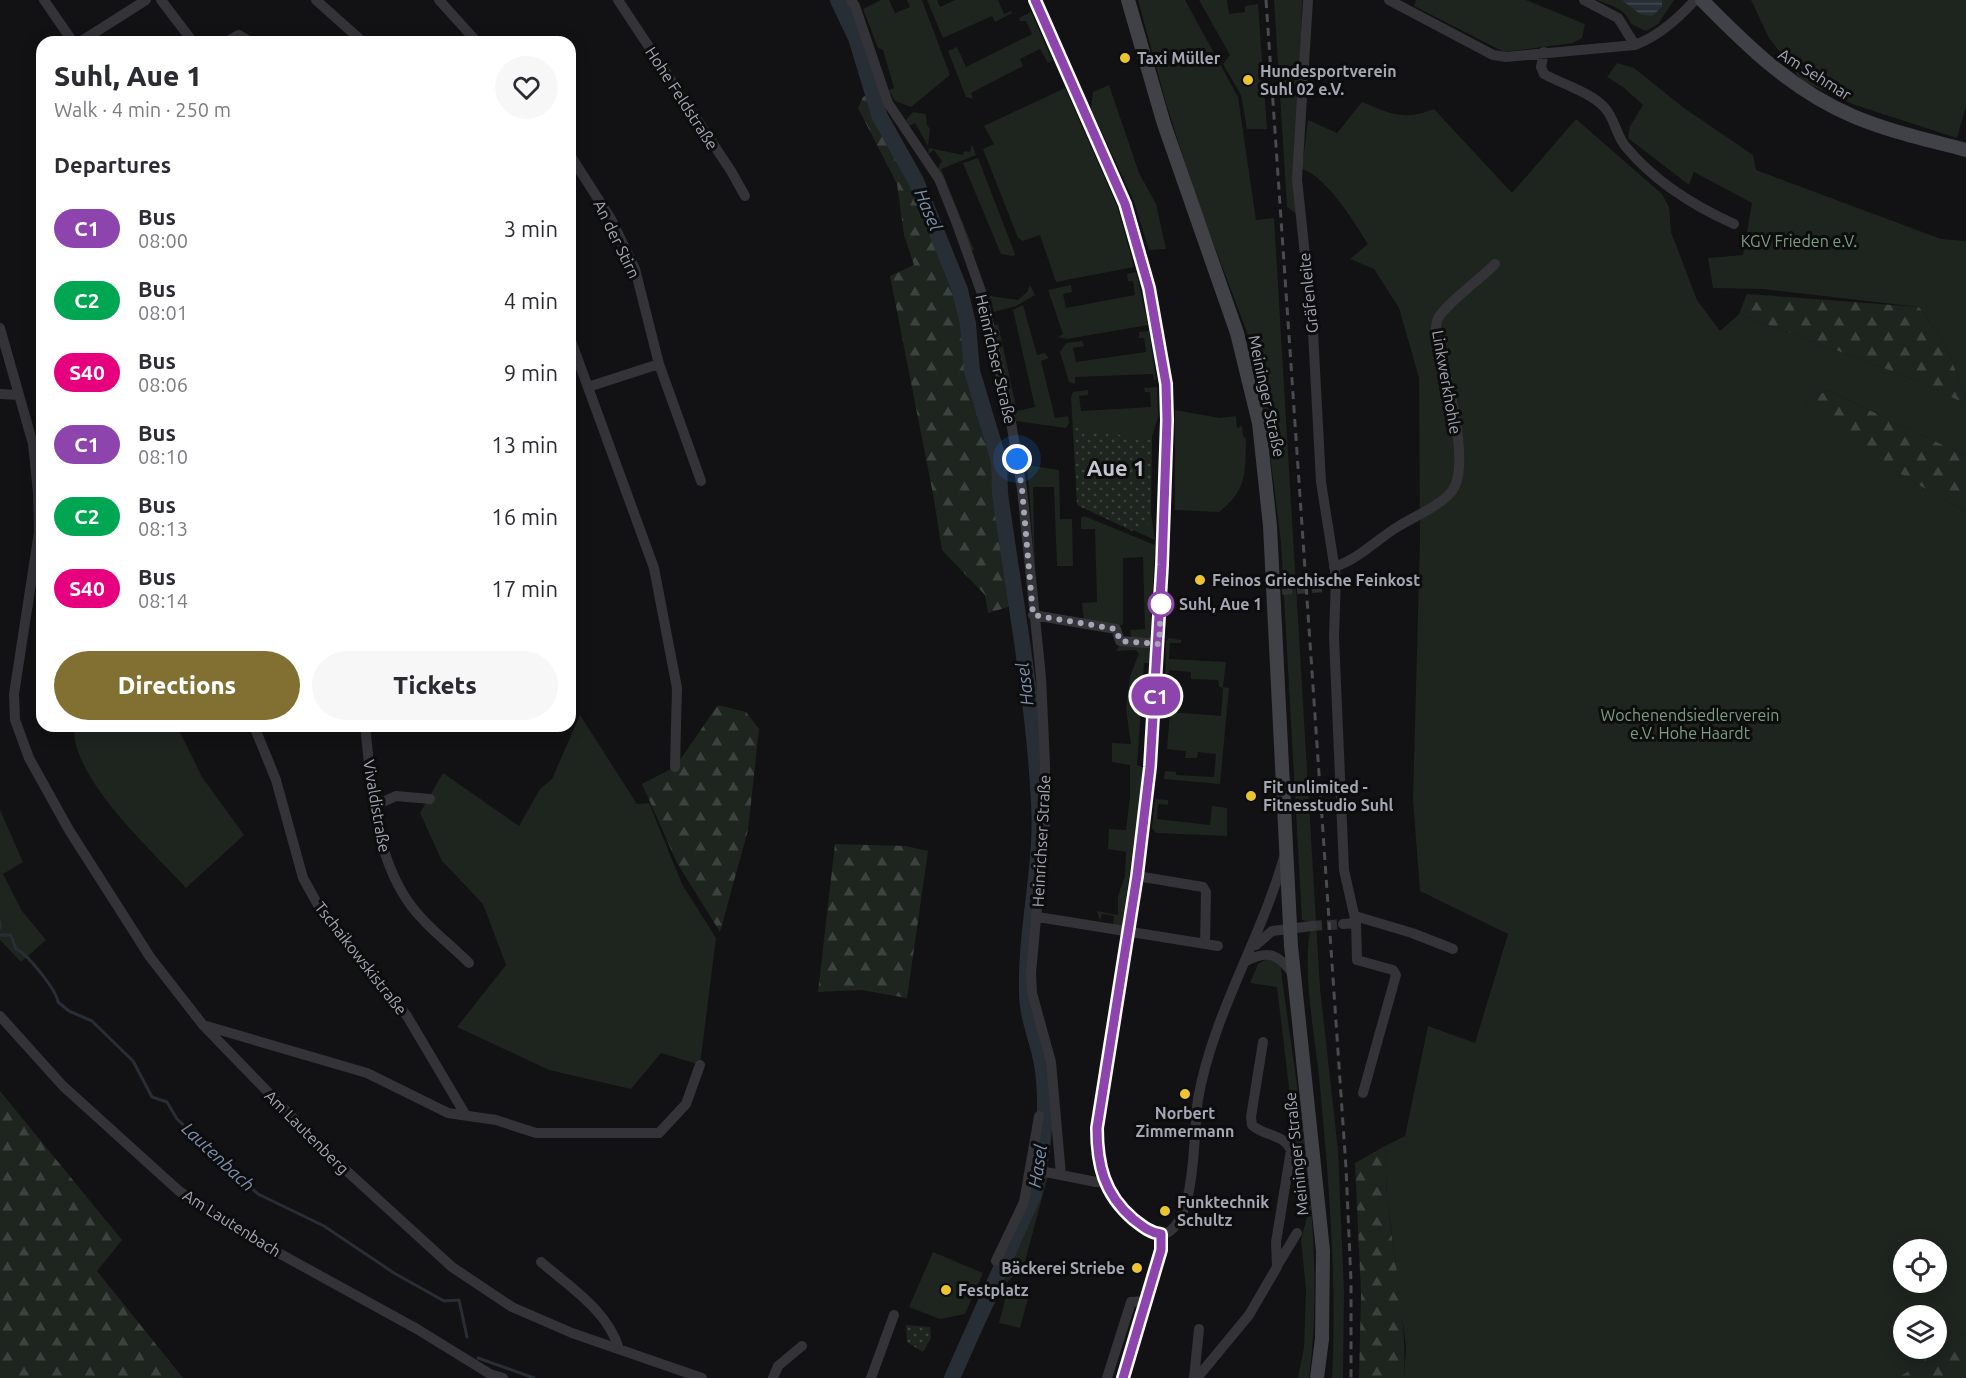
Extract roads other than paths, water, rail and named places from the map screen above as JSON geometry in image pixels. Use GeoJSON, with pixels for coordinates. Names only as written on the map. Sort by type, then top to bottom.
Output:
{"type":"FeatureCollection","features":[{"type":"Feature","properties":{"kind":"main road","name":"Meininger Straße"},"geometry":{"type":"LineString","coordinates":[[1128,0],[1164,124],[1237,333],[1259,423],[1278,593],[1286,851],[1293,974],[1323,1251],[1323,1339],[1317,1378]]}},
{"type":"Feature","properties":{"kind":"main road","name":"Am Sehmar"},"geometry":{"type":"LineString","coordinates":[[1702,0],[1755,53],[1818,99],[1866,121],[1966,150]]}},
{"type":"Feature","properties":{"kind":"street"},"geometry":{"type":"LineString","coordinates":[[44,0],[69,36]]}},
{"type":"Feature","properties":{"kind":"street"},"geometry":{"type":"LineString","coordinates":[[89,36],[146,0]]}},
{"type":"Feature","properties":{"kind":"street"},"geometry":{"type":"LineString","coordinates":[[161,0],[188,36]]}},
{"type":"Feature","properties":{"kind":"street"},"geometry":{"type":"LineString","coordinates":[[316,0],[356,36]]}},
{"type":"Feature","properties":{"kind":"street"},"geometry":{"type":"LineString","coordinates":[[439,0],[472,36]]}},
{"type":"Feature","properties":{"kind":"street","name":"Hohe Feldstraße"},"geometry":{"type":"LineString","coordinates":[[618,0],[731,171],[745,196]]}},
{"type":"Feature","properties":{"kind":"street","name":"Heinrichser Straße"},"geometry":{"type":"LineString","coordinates":[[851,0],[888,104],[939,179],[982,294],[1010,416],[1022,489],[1041,677],[1045,764],[1045,821],[1031,974],[1032,993],[1051,1062],[1061,1175]]}},
{"type":"Feature","properties":{"kind":"street"},"geometry":{"type":"LineString","coordinates":[[1035,0],[1125,204],[1158,328],[1166,384],[1167,420],[1159,644],[1149,776],[1137,876],[1097,1122],[1097,1153],[1104,1181],[1120,1208],[1147,1230],[1161,1234],[1161,1250],[1146,1301],[1122,1357],[1107,1378]]}},
{"type":"Feature","properties":{"kind":"street","name":"Gräfenleite"},"geometry":{"type":"LineString","coordinates":[[1308,0],[1298,179],[1313,332],[1322,482],[1334,567],[1330,587],[1344,870],[1356,919],[1357,960],[1393,970],[1396,975],[1364,1093]]}},
{"type":"Feature","properties":{"kind":"street"},"geometry":{"type":"LineString","coordinates":[[1389,0],[1493,55],[1506,57],[1544,52],[1614,49],[1635,45],[1650,40],[1668,27],[1695,0]]}},
{"type":"Feature","properties":{"kind":"street"},"geometry":{"type":"LineString","coordinates":[[1584,0],[1618,18],[1635,45]]}},
{"type":"Feature","properties":{"kind":"street"},"geometry":{"type":"LineString","coordinates":[[1544,52],[1542,72],[1603,106],[1618,134],[1635,157],[1678,195],[1703,210],[1734,224]]}},
{"type":"Feature","properties":{"kind":"street","name":"An der Stirn"},"geometry":{"type":"LineString","coordinates":[[576,164],[611,219],[635,269],[659,364],[701,481]]}},
{"type":"Feature","properties":{"kind":"street","name":"Linkwerkhohle"},"geometry":{"type":"LineString","coordinates":[[1334,567],[1359,555],[1393,529],[1445,497],[1455,486],[1459,457],[1452,402],[1437,335],[1437,321],[1444,310],[1479,281],[1495,264]]}},
{"type":"Feature","properties":{"kind":"street","name":"Am Lautenberg"},"geometry":{"type":"LineString","coordinates":[[0,328],[35,453],[36,473]]}},
{"type":"Feature","properties":{"kind":"street"},"geometry":{"type":"LineString","coordinates":[[576,354],[654,568],[677,688],[675,767]]}},
{"type":"Feature","properties":{"kind":"street"},"geometry":{"type":"LineString","coordinates":[[588,387],[659,364]]}},
{"type":"Feature","properties":{"kind":"street"},"geometry":{"type":"LineString","coordinates":[[0,394],[18,396]]}},
{"type":"Feature","properties":{"kind":"street","name":"Am Lautenberg"},"geometry":{"type":"LineString","coordinates":[[36,551],[14,694],[15,720],[29,758],[69,830],[150,957],[203,1024],[326,1152],[452,1267],[512,1307],[572,1333],[702,1378]]}},
{"type":"Feature","properties":{"kind":"street"},"geometry":{"type":"LineString","coordinates":[[1033,615],[1116,629],[1120,641],[1159,644]]}},
{"type":"Feature","properties":{"kind":"street","name":"Tschaikowskistraße"},"geometry":{"type":"LineString","coordinates":[[256,732],[276,780],[303,878],[322,912],[407,1016],[465,1114]]}},
{"type":"Feature","properties":{"kind":"street","name":"Vivaldistraße"},"geometry":{"type":"LineString","coordinates":[[366,732],[374,806],[383,852],[408,901],[469,963]]}},
{"type":"Feature","properties":{"kind":"street"},"geometry":{"type":"LineString","coordinates":[[374,806],[396,796],[430,799]]}},
{"type":"Feature","properties":{"kind":"street","name":"Meininger Straße"},"geometry":{"type":"LineString","coordinates":[[1161,1234],[1173,1228],[1188,1198],[1198,1099],[1204,1072],[1217,1031],[1270,903],[1286,851]]}},
{"type":"Feature","properties":{"kind":"street"},"geometry":{"type":"LineString","coordinates":[[1137,876],[1203,887],[1206,892],[1205,944]]}},
{"type":"Feature","properties":{"kind":"street"},"geometry":{"type":"LineString","coordinates":[[1038,917],[1218,946]]}},
{"type":"Feature","properties":{"kind":"street"},"geometry":{"type":"LineString","coordinates":[[1343,924],[1356,919],[1412,933],[1453,950]]}},
{"type":"Feature","properties":{"kind":"street"},"geometry":{"type":"LineString","coordinates":[[1290,927],[1312,926]]}},
{"type":"Feature","properties":{"kind":"street","name":"Meininger Straße"},"geometry":{"type":"LineString","coordinates":[[1248,956],[1266,934],[1290,927]]}},
{"type":"Feature","properties":{"kind":"street"},"geometry":{"type":"LineString","coordinates":[[1248,956],[1274,954],[1283,960],[1293,974]]}},
{"type":"Feature","properties":{"kind":"street","name":"Am Lautenbach"},"geometry":{"type":"LineString","coordinates":[[0,1016],[63,1086],[179,1191],[236,1228],[417,1329],[490,1374],[503,1378]]}},
{"type":"Feature","properties":{"kind":"street"},"geometry":{"type":"LineString","coordinates":[[203,1024],[367,1073],[447,1113],[496,1120],[536,1133],[659,1133],[686,1104],[700,1065]]}},
{"type":"Feature","properties":{"kind":"street"},"geometry":{"type":"LineString","coordinates":[[1263,1042],[1251,1117],[1252,1125],[1281,1137],[1288,1143],[1291,1150],[1276,1242],[1277,1267]]}},
{"type":"Feature","properties":{"kind":"street"},"geometry":{"type":"LineString","coordinates":[[996,1261],[1024,1202],[1039,1116]]}},
{"type":"Feature","properties":{"kind":"street"},"geometry":{"type":"LineString","coordinates":[[1030,1170],[1096,1182],[1104,1181]]}},
{"type":"Feature","properties":{"kind":"street"},"geometry":{"type":"LineString","coordinates":[[1195,1378],[1249,1315],[1297,1233]]}},
{"type":"Feature","properties":{"kind":"street"},"geometry":{"type":"LineString","coordinates":[[541,1262],[594,1308],[616,1338],[620,1349]]}},
{"type":"Feature","properties":{"kind":"street"},"geometry":{"type":"LineString","coordinates":[[1123,1378],[1122,1357],[1131,1302],[1146,1301]]}},
{"type":"Feature","properties":{"kind":"street"},"geometry":{"type":"LineString","coordinates":[[871,1378],[894,1315]]}},
{"type":"Feature","properties":{"kind":"street"},"geometry":{"type":"LineString","coordinates":[[1195,1378],[1199,1329]]}},
{"type":"Feature","properties":{"kind":"street"},"geometry":{"type":"LineString","coordinates":[[773,1378],[778,1366],[802,1346]]}},
{"type":"Feature","properties":{"kind":"waterway","name":"Hasel"},"geometry":{"type":"LineString","coordinates":[[838,0],[856,38],[880,117],[916,181],[960,290],[968,324],[972,371],[999,461],[1000,493],[1033,725],[1040,827],[1027,969],[1027,993],[1044,1080],[1045,1113],[1042,1146],[1034,1194],[952,1378]]}},
{"type":"Feature","properties":{"kind":"waterway","name":"Lautenbach"},"geometry":{"type":"LineString","coordinates":[[0,922],[0,928]]}},
{"type":"Feature","properties":{"kind":"waterway","name":"Lautenbach"},"geometry":{"type":"LineString","coordinates":[[0,935],[11,935],[16,949],[27,957],[41,973],[58,1002],[69,1011],[92,1021],[133,1061],[152,1097],[167,1102],[177,1119],[258,1194],[324,1226],[394,1273],[444,1301],[459,1300],[467,1337]]}},
{"type":"Feature","properties":{"kind":"waterway"},"geometry":{"type":"LineString","coordinates":[[1117,1378],[1136,1313]]}},
{"type":"Feature","properties":{"kind":"waterway","name":"Lautenbach"},"geometry":{"type":"LineString","coordinates":[[478,1358],[534,1378]]}},
{"type":"Feature","properties":{"kind":"tunnel"},"geometry":{"type":"LineString","coordinates":[[1282,590],[1325,587]]}},
{"type":"Feature","properties":{"kind":"tunnel"},"geometry":{"type":"LineString","coordinates":[[1312,926],[1343,924]]}},
{"type":"Feature","properties":{"kind":"railway"},"geometry":{"type":"LineString","coordinates":[[1266,0],[1346,1168],[1351,1281],[1351,1378]]}},
{"type":"Feature","properties":{"kind":"place","name":"Taxi Müller"},"geometry":{"type":"Point","coordinates":[1125,58]}},
{"type":"Feature","properties":{"kind":"place","name":"Hundesportverein Suhl 02 e.V."},"geometry":{"type":"Point","coordinates":[1248,80]}},
{"type":"Feature","properties":{"kind":"place","name":"Feinos Griechische Feinkost"},"geometry":{"type":"Point","coordinates":[1200,580]}},
{"type":"Feature","properties":{"kind":"place","name":"Suhl, Aue 1"},"geometry":{"type":"Point","coordinates":[1161,604]}},
{"type":"Feature","properties":{"kind":"place","name":"Fit unlimited - Fitnesstudio Suhl"},"geometry":{"type":"Point","coordinates":[1251,796]}},
{"type":"Feature","properties":{"kind":"place","name":"Norbert Zimmermann"},"geometry":{"type":"Point","coordinates":[1185,1094]}},
{"type":"Feature","properties":{"kind":"place","name":"Funktechnik Schultz"},"geometry":{"type":"Point","coordinates":[1165,1211]}},
{"type":"Feature","properties":{"kind":"place","name":"Bäckerei Striebe"},"geometry":{"type":"Point","coordinates":[1137,1268]}},
{"type":"Feature","properties":{"kind":"place","name":"Festplatz"},"geometry":{"type":"Point","coordinates":[946,1290]}},
{"type":"Feature","properties":{"kind":"district","name":"Aue 1"},"geometry":{"type":"Point","coordinates":[1116,468]}},
{"type":"Feature","properties":{"kind":"park label","name":"KGV Frieden e.V."},"geometry":{"type":"Point","coordinates":[1799,241]}},
{"type":"Feature","properties":{"kind":"park label","name":"Wochenendsiedlerverein e.V. Hohe Haardt"},"geometry":{"type":"Point","coordinates":[1690,724]}}]}
